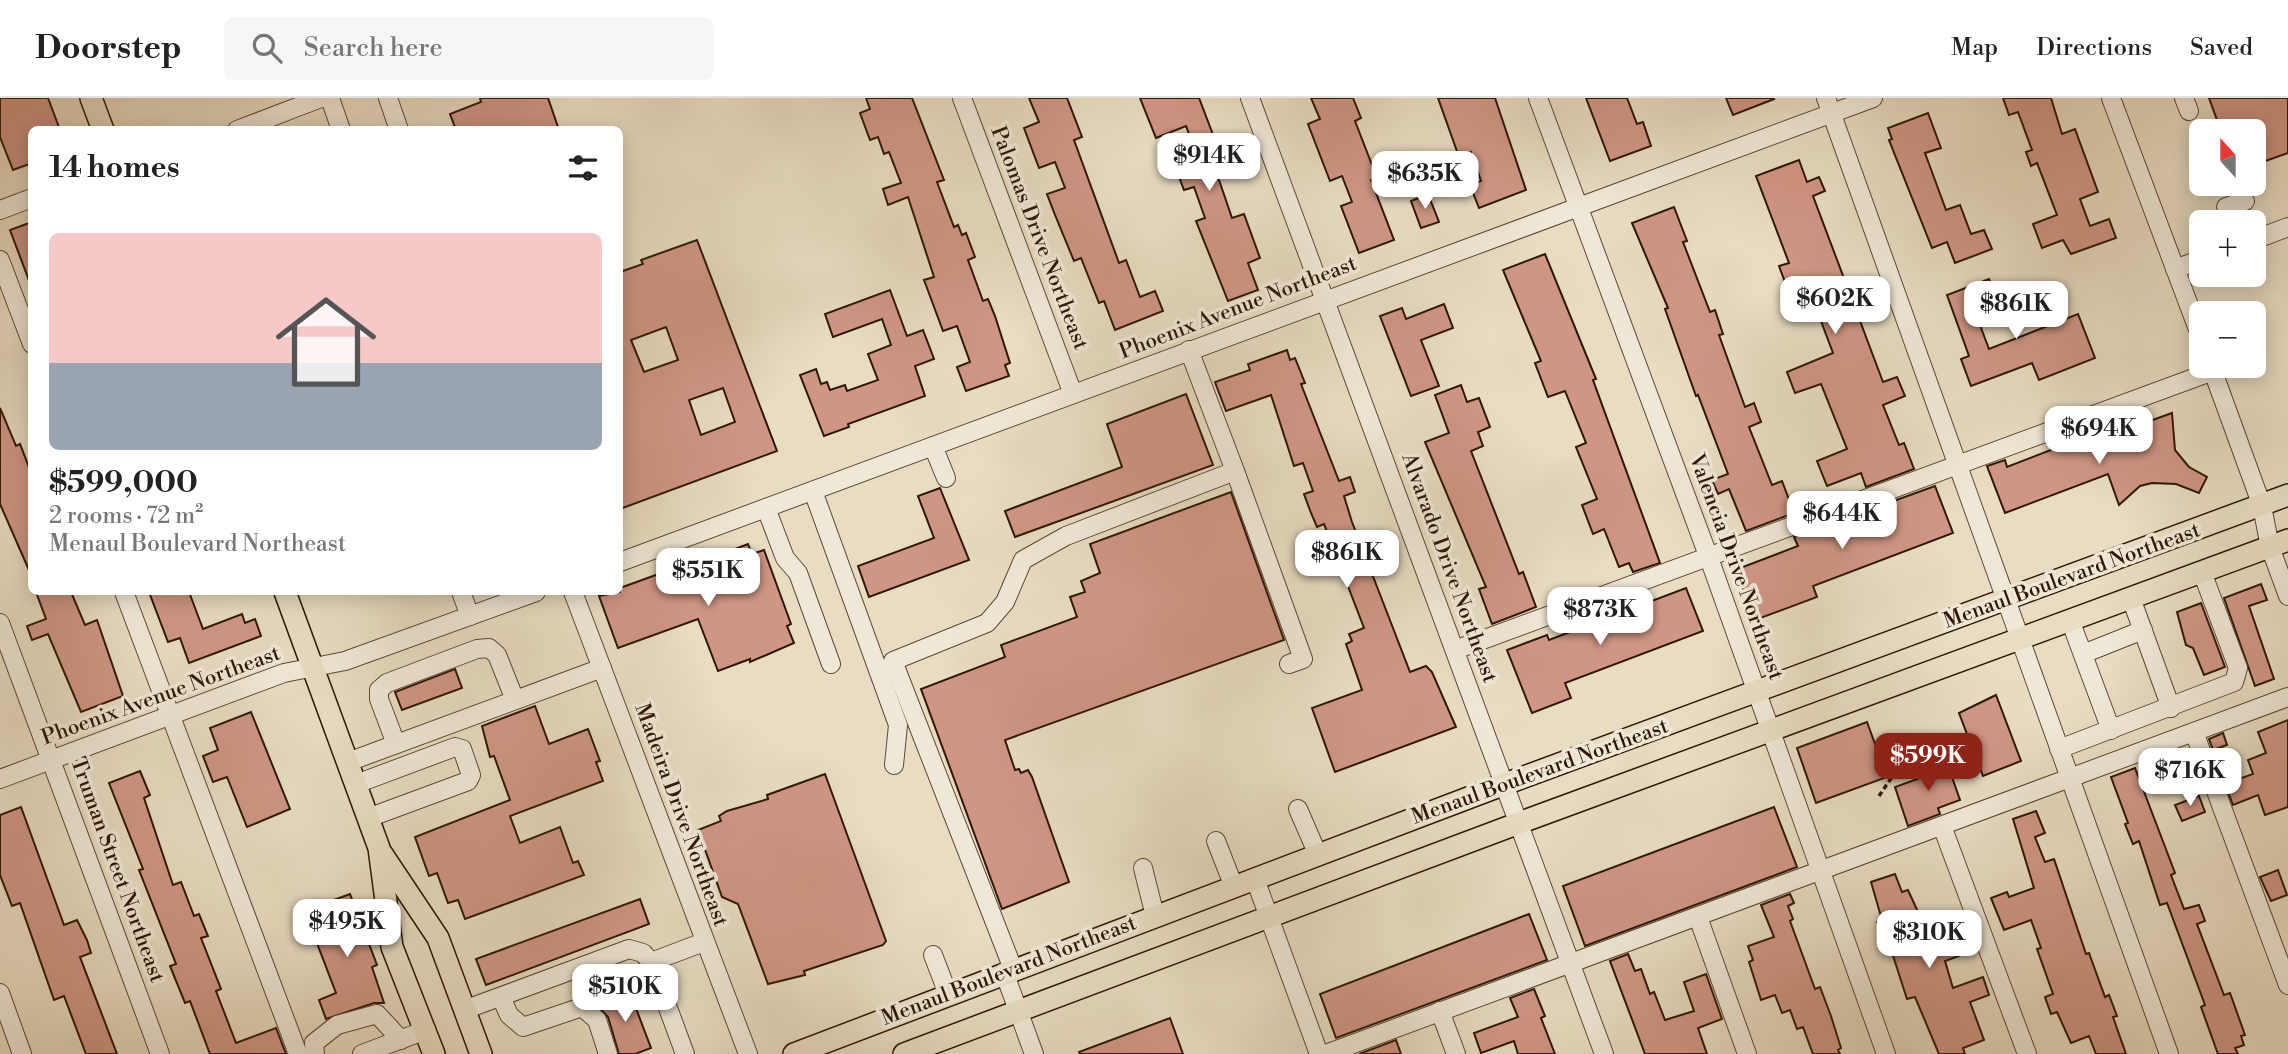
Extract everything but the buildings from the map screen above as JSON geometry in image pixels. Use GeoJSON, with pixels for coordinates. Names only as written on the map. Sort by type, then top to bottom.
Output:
{"type":"FeatureCollection","features":[{"type":"Feature","properties":{"kind":"main road"},"geometry":{"type":"LineString","coordinates":[[91,98],[102,126]]}},
{"type":"Feature","properties":{"kind":"main road","name":"Menaul Boulevard Northeast"},"geometry":{"type":"LineString","coordinates":[[794,1054],[1505,784],[2288,495]]}},
{"type":"Feature","properties":{"kind":"main road","name":"Menaul Boulevard Northeast"},"geometry":{"type":"LineString","coordinates":[[904,1054],[1519,823],[2279,544]]}},
{"type":"Feature","properties":{"kind":"main road"},"geometry":{"type":"LineString","coordinates":[[286,595],[315,667],[379,848],[392,947],[434,1054]]}},
{"type":"Feature","properties":{"kind":"main road"},"geometry":{"type":"LineString","coordinates":[[379,848],[438,938],[481,1054]]}},
{"type":"Feature","properties":{"kind":"main road"},"geometry":{"type":"LineString","coordinates":[[832,1054],[881,1019]]}},
{"type":"Feature","properties":{"kind":"street"},"geometry":{"type":"LineString","coordinates":[[248,126],[321,98]]}},
{"type":"Feature","properties":{"kind":"street"},"geometry":{"type":"LineString","coordinates":[[330,98],[340,126]]}},
{"type":"Feature","properties":{"kind":"street"},"geometry":{"type":"LineString","coordinates":[[388,98],[398,126]]}},
{"type":"Feature","properties":{"kind":"street","name":"Palomas Drive Northeast"},"geometry":{"type":"LineString","coordinates":[[962,98],[1073,394]]}},
{"type":"Feature","properties":{"kind":"street","name":"Alvarado Drive Northeast"},"geometry":{"type":"LineString","coordinates":[[1250,98],[1604,1054]]}},
{"type":"Feature","properties":{"kind":"street","name":"Valencia Drive Northeast"},"geometry":{"type":"LineString","coordinates":[[1538,98],[1709,558],[1886,1054]]}},
{"type":"Feature","properties":{"kind":"street","name":"Phoenix Avenue Northeast"},"geometry":{"type":"LineString","coordinates":[[623,561],[1578,208],[1829,106],[1873,98]]}},
{"type":"Feature","properties":{"kind":"street"},"geometry":{"type":"LineString","coordinates":[[2111,98],[2189,306]]}},
{"type":"Feature","properties":{"kind":"street"},"geometry":{"type":"LineString","coordinates":[[1829,106],[2169,1054]]}},
{"type":"Feature","properties":{"kind":"street"},"geometry":{"type":"LineString","coordinates":[[0,210],[28,200]]}},
{"type":"Feature","properties":{"kind":"street"},"geometry":{"type":"LineString","coordinates":[[2226,208],[2245,201]]}},
{"type":"Feature","properties":{"kind":"street"},"geometry":{"type":"LineString","coordinates":[[2266,235],[2288,227]]}},
{"type":"Feature","properties":{"kind":"street"},"geometry":{"type":"LineString","coordinates":[[0,260],[28,334]]}},
{"type":"Feature","properties":{"kind":"street"},"geometry":{"type":"LineString","coordinates":[[2175,269],[2189,264]]}},
{"type":"Feature","properties":{"kind":"street"},"geometry":{"type":"LineString","coordinates":[[1189,350],[1303,659],[1289,664]]}},
{"type":"Feature","properties":{"kind":"street"},"geometry":{"type":"LineString","coordinates":[[1455,650],[2189,378]]}},
{"type":"Feature","properties":{"kind":"street"},"geometry":{"type":"LineString","coordinates":[[2215,378],[2262,506],[2279,544],[2288,596]]}},
{"type":"Feature","properties":{"kind":"street"},"geometry":{"type":"LineString","coordinates":[[933,446],[946,478]]}},
{"type":"Feature","properties":{"kind":"street"},"geometry":{"type":"LineString","coordinates":[[1034,1054],[1016,1010],[1009,971],[893,661],[987,623],[1005,602],[1023,560],[1066,536],[1235,471]]}},
{"type":"Feature","properties":{"kind":"street"},"geometry":{"type":"LineString","coordinates":[[813,491],[898,724],[894,765]]}},
{"type":"Feature","properties":{"kind":"street"},"geometry":{"type":"LineString","coordinates":[[766,508],[785,558],[798,573],[831,664]]}},
{"type":"Feature","properties":{"kind":"street"},"geometry":{"type":"LineString","coordinates":[[2059,748],[2227,686],[2238,677],[2238,668],[2202,572]]}},
{"type":"Feature","properties":{"kind":"street"},"geometry":{"type":"LineString","coordinates":[[125,595],[298,1054]]}},
{"type":"Feature","properties":{"kind":"street"},"geometry":{"type":"LineString","coordinates":[[462,595],[470,616]]}},
{"type":"Feature","properties":{"kind":"street","name":"Phoenix Avenue Northeast"},"geometry":{"type":"LineString","coordinates":[[0,779],[284,673],[345,661],[528,595]]}},
{"type":"Feature","properties":{"kind":"street","name":"Madeira Drive Northeast"},"geometry":{"type":"LineString","coordinates":[[574,595],[748,1054]]}},
{"type":"Feature","properties":{"kind":"street"},"geometry":{"type":"LineString","coordinates":[[2131,598],[2171,708]]}},
{"type":"Feature","properties":{"kind":"street"},"geometry":{"type":"LineString","coordinates":[[2070,620],[2111,730]]}},
{"type":"Feature","properties":{"kind":"street","name":"Truman Street Northeast"},"geometry":{"type":"LineString","coordinates":[[0,623],[160,1054]]}},
{"type":"Feature","properties":{"kind":"street"},"geometry":{"type":"LineString","coordinates":[[2083,654],[2143,630]]}},
{"type":"Feature","properties":{"kind":"street"},"geometry":{"type":"LineString","coordinates":[[396,744],[379,699],[379,690],[387,683],[477,649],[489,648],[497,655],[515,700]]}},
{"type":"Feature","properties":{"kind":"street"},"geometry":{"type":"LineString","coordinates":[[348,762],[601,668]]}},
{"type":"Feature","properties":{"kind":"street"},"geometry":{"type":"LineString","coordinates":[[1326,1054],[2288,697]]}},
{"type":"Feature","properties":{"kind":"street"},"geometry":{"type":"LineString","coordinates":[[2194,732],[2288,985]]}},
{"type":"Feature","properties":{"kind":"street"},"geometry":{"type":"LineString","coordinates":[[356,784],[455,747],[462,749],[471,775],[468,781],[368,818]]}},
{"type":"Feature","properties":{"kind":"street"},"geometry":{"type":"LineString","coordinates":[[1298,810],[1318,855]]}},
{"type":"Feature","properties":{"kind":"street"},"geometry":{"type":"LineString","coordinates":[[1942,826],[2027,1054]]}},
{"type":"Feature","properties":{"kind":"street"},"geometry":{"type":"LineString","coordinates":[[1216,841],[1234,887]]}},
{"type":"Feature","properties":{"kind":"street"},"geometry":{"type":"LineString","coordinates":[[1143,868],[1155,916]]}},
{"type":"Feature","properties":{"kind":"street"},"geometry":{"type":"LineString","coordinates":[[1255,879],[1319,1054]]}},
{"type":"Feature","properties":{"kind":"street"},"geometry":{"type":"LineString","coordinates":[[1698,917],[1747,1054]]}},
{"type":"Feature","properties":{"kind":"street"},"geometry":{"type":"LineString","coordinates":[[651,962],[704,942]]}},
{"type":"Feature","properties":{"kind":"street"},"geometry":{"type":"LineString","coordinates":[[464,1010],[629,949],[643,953],[651,962],[679,1052]]}},
{"type":"Feature","properties":{"kind":"street"},"geometry":{"type":"LineString","coordinates":[[933,955],[948,994]]}},
{"type":"Feature","properties":{"kind":"street"},"geometry":{"type":"LineString","coordinates":[[0,993],[22,1054]]}},
{"type":"Feature","properties":{"kind":"street"},"geometry":{"type":"LineString","coordinates":[[501,997],[509,1015],[523,1027],[582,1007],[597,1020],[608,1054]]}},
{"type":"Feature","properties":{"kind":"street"},"geometry":{"type":"LineString","coordinates":[[1440,1011],[1456,1054]]}},
{"type":"Feature","properties":{"kind":"street"},"geometry":{"type":"LineString","coordinates":[[315,1054],[314,1043],[337,1025],[377,1014],[401,1040]]}},
{"type":"Feature","properties":{"kind":"street"},"geometry":{"type":"LineString","coordinates":[[362,1054],[426,1030]]}},
{"type":"Feature","properties":{"kind":"path"},"geometry":{"type":"LineString","coordinates":[[1879,796],[1896,771]]}}]}
